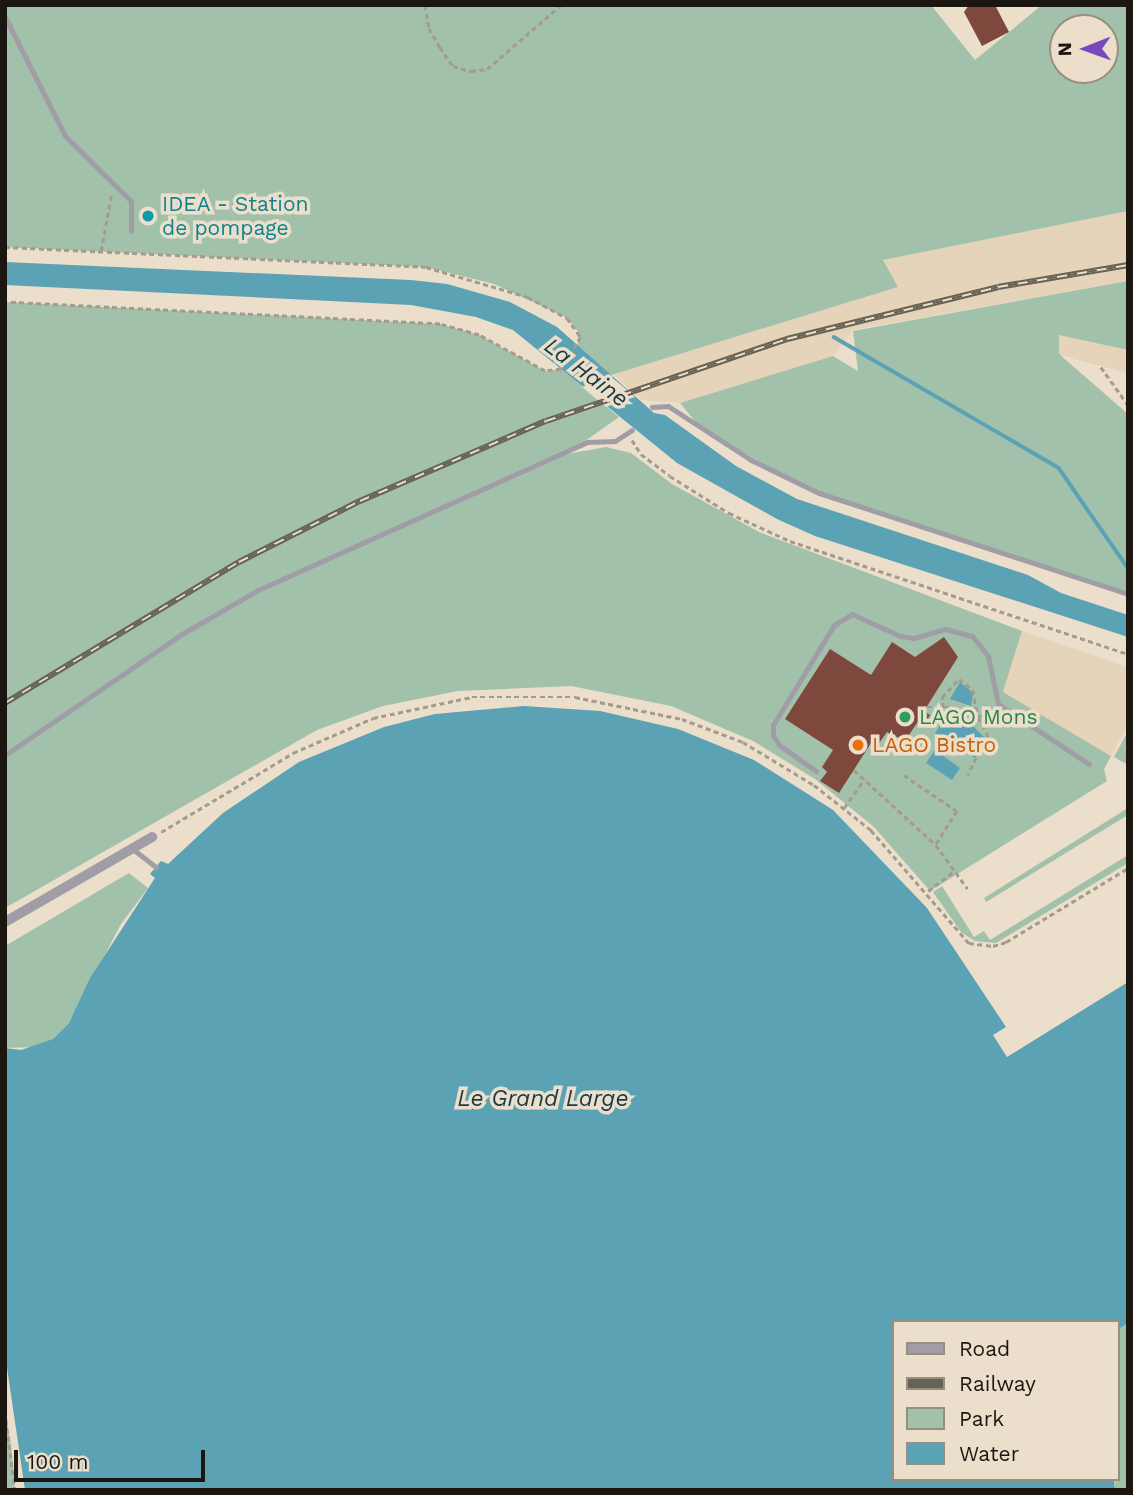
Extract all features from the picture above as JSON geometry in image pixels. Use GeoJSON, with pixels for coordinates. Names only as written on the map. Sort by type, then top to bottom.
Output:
{"type":"FeatureCollection","features":[{"type":"Feature","properties":{"kind":"street"},"geometry":{"type":"LineString","coordinates":[[5,922],[152,837]]}},
{"type":"Feature","properties":{"kind":"lane"},"geometry":{"type":"LineString","coordinates":[[5,17],[65,136],[113,187],[131,201],[131,231]]}},
{"type":"Feature","properties":{"kind":"lane"},"geometry":{"type":"LineString","coordinates":[[652,407],[668,407],[751,460],[819,493],[1128,594]]}},
{"type":"Feature","properties":{"kind":"lane"},"geometry":{"type":"LineString","coordinates":[[5,755],[128,669],[258,590],[587,442],[615,440],[632,430]]}},
{"type":"Feature","properties":{"kind":"lane"},"geometry":{"type":"LineString","coordinates":[[816,771],[779,745],[772,735],[773,725],[841,617],[862,615],[901,636],[914,638],[945,629],[972,636],[988,656],[1001,708],[1089,764]]}},
{"type":"Feature","properties":{"kind":"lane"},"geometry":{"type":"LineString","coordinates":[[132,849],[156,867]]}},
{"type":"Feature","properties":{"kind":"lane"},"geometry":{"type":"LineString","coordinates":[[1128,1346],[1128,1425]]}},
{"type":"Feature","properties":{"kind":"path"},"geometry":{"type":"LineString","coordinates":[[425,5],[440,47],[453,66],[471,71],[487,69],[561,5]]}},
{"type":"Feature","properties":{"kind":"path"},"geometry":{"type":"LineString","coordinates":[[101,251],[113,187]]}},
{"type":"Feature","properties":{"kind":"path"},"geometry":{"type":"LineString","coordinates":[[5,247],[426,267],[528,297],[572,323],[581,337],[577,349],[561,369],[545,370],[479,335],[440,324],[5,302]]}},
{"type":"Feature","properties":{"kind":"path"},"geometry":{"type":"LineString","coordinates":[[1101,367],[1128,405]]}},
{"type":"Feature","properties":{"kind":"path"},"geometry":{"type":"LineString","coordinates":[[632,430],[630,436],[641,454],[670,476],[729,513],[790,541],[1128,654]]}},
{"type":"Feature","properties":{"kind":"path"},"geometry":{"type":"LineString","coordinates":[[943,708],[942,697],[959,680],[973,690],[978,717],[988,735],[968,775]]}},
{"type":"Feature","properties":{"kind":"path"},"geometry":{"type":"LineString","coordinates":[[152,837],[293,753],[342,729],[420,706],[495,696],[575,697],[682,719],[743,743],[844,808],[872,830],[928,891],[959,934],[970,943],[993,946],[1128,868]]}},
{"type":"Feature","properties":{"kind":"path"},"geometry":{"type":"LineString","coordinates":[[927,707],[954,707],[978,717],[1001,708]]}},
{"type":"Feature","properties":{"kind":"path"},"geometry":{"type":"LineString","coordinates":[[923,720],[927,716]]}},
{"type":"Feature","properties":{"kind":"path"},"geometry":{"type":"LineString","coordinates":[[854,770],[936,845],[968,889]]}},
{"type":"Feature","properties":{"kind":"path"},"geometry":{"type":"LineString","coordinates":[[904,775],[957,811],[936,845]]}},
{"type":"Feature","properties":{"kind":"path"},"geometry":{"type":"LineString","coordinates":[[844,808],[864,779]]}},
{"type":"Feature","properties":{"kind":"path"},"geometry":{"type":"LineString","coordinates":[[928,891],[955,872]]}},
{"type":"Feature","properties":{"kind":"path"},"geometry":{"type":"LineString","coordinates":[[5,1411],[15,1490]]}},
{"type":"Feature","properties":{"kind":"shaded area"},"geometry":{"type":"Polygon","coordinates":[[[1128,211],[1128,281],[853,330],[833,356],[680,403],[642,400],[613,374],[898,287],[883,260],[1128,211]]]}},
{"type":"Feature","properties":{"kind":"shaded area"},"geometry":{"type":"Polygon","coordinates":[[[1059,334],[1128,350],[1128,373],[1059,355],[1059,334]]]}},
{"type":"Feature","properties":{"kind":"shaded area"},"geometry":{"type":"Polygon","coordinates":[[[1022,631],[1128,667],[1128,726],[1111,756],[1003,692],[1022,631]]]}},
{"type":"Feature","properties":{"kind":"green space"},"geometry":{"type":"Polygon","coordinates":[[[5,5],[931,5],[975,60],[1042,5],[1128,5],[1128,211],[883,260],[898,287],[608,376],[577,349],[579,333],[567,318],[494,284],[426,267],[5,247],[5,5]]]}},
{"type":"Feature","properties":{"kind":"green space"},"geometry":{"type":"Polygon","coordinates":[[[1128,281],[1128,350],[1059,335],[1059,354],[1128,414],[1128,594],[795,483],[699,426],[680,403],[833,356],[858,371],[853,331],[1128,281]]]}},
{"type":"Feature","properties":{"kind":"green space"},"geometry":{"type":"Polygon","coordinates":[[[5,302],[440,324],[479,335],[545,371],[561,369],[619,417],[567,454],[606,447],[631,453],[672,484],[759,532],[1022,631],[1003,692],[1111,756],[1104,769],[1107,781],[930,891],[874,827],[815,779],[753,741],[671,706],[571,686],[458,691],[383,706],[317,730],[5,908],[5,302]]]}},
{"type":"Feature","properties":{"kind":"green space"},"geometry":{"type":"Polygon","coordinates":[[[1128,731],[1128,765],[1114,757],[1128,731]]]}},
{"type":"Feature","properties":{"kind":"green space"},"geometry":{"type":"Polygon","coordinates":[[[1128,808],[1128,815],[986,902],[984,898],[1128,808]]]}},
{"type":"Feature","properties":{"kind":"green space"},"geometry":{"type":"Polygon","coordinates":[[[1128,855],[1128,863],[996,943],[975,941],[961,932],[933,892],[942,886],[974,937],[984,931],[990,940],[1128,855]]]}},
{"type":"Feature","properties":{"kind":"green space"},"geometry":{"type":"Polygon","coordinates":[[[129,873],[148,888],[121,924],[69,1023],[53,1039],[36,1047],[5,1048],[5,946],[129,873]]]}},
{"type":"Feature","properties":{"kind":"green space"},"geometry":{"type":"Polygon","coordinates":[[[1128,1323],[1128,1490],[1115,1490],[1115,1481],[1119,1481],[1119,1329],[1128,1323]]]}},
{"type":"Feature","properties":{"kind":"green space"},"geometry":{"type":"Polygon","coordinates":[[[5,1411],[11,1445],[15,1490],[5,1490],[5,1411]]]}},
{"type":"Feature","properties":{"kind":"water","name":"La Haine"},"geometry":{"type":"Polygon","coordinates":[[[5,262],[411,280],[447,284],[510,302],[557,327],[654,413],[665,415],[736,466],[797,499],[1028,575],[1061,593],[1128,615],[1128,637],[815,536],[777,519],[677,463],[513,330],[476,317],[411,305],[5,285],[5,262]]]}},
{"type":"Feature","properties":{"kind":"water"},"geometry":{"type":"Polygon","coordinates":[[[960,682],[973,693],[971,706],[950,699],[960,682]]]}},
{"type":"Feature","properties":{"kind":"water","name":"Le Grand Large"},"geometry":{"type":"Polygon","coordinates":[[[524,706],[600,711],[678,729],[754,760],[833,810],[927,908],[1006,1027],[993,1035],[1007,1057],[1128,982],[1128,1323],[1119,1329],[1119,1320],[892,1320],[892,1481],[1114,1481],[1115,1490],[25,1490],[5,1354],[5,1048],[21,1050],[53,1039],[69,1023],[90,978],[155,878],[150,874],[161,861],[168,864],[223,813],[299,762],[384,727],[435,714],[524,706]]]}},
{"type":"Feature","properties":{"kind":"water"},"geometry":{"type":"Polygon","coordinates":[[[959,712],[985,738],[975,758],[935,733],[946,716],[959,712]]]}},
{"type":"Feature","properties":{"kind":"water"},"geometry":{"type":"Polygon","coordinates":[[[935,750],[960,768],[952,780],[926,763],[935,750]]]}},
{"type":"Feature","properties":{"kind":"pier"},"geometry":{"type":"Polygon","coordinates":[[[611,377],[635,397],[606,407],[582,387],[611,377]]]}},
{"type":"Feature","properties":{"kind":"building"},"geometry":{"type":"Polygon","coordinates":[[[969,5],[995,5],[1009,32],[982,46],[964,12],[969,5]]]}},
{"type":"Feature","properties":{"kind":"building"},"geometry":{"type":"Polygon","coordinates":[[[944,637],[958,657],[924,711],[930,715],[925,723],[919,720],[905,741],[887,732],[877,746],[871,743],[839,793],[820,781],[827,772],[822,767],[833,750],[785,719],[830,649],[871,675],[892,642],[915,657],[944,637]]]}},
{"type":"Feature","properties":{"kind":"waterway"},"geometry":{"type":"LineString","coordinates":[[834,337],[1059,468],[1128,568]]}},
{"type":"Feature","properties":{"kind":"railway"},"geometry":{"type":"LineString","coordinates":[[5,703],[239,562],[360,501],[546,421],[787,339],[998,287],[1128,265]]}},
{"type":"Feature","properties":{"kind":"place","name":"IDEA - Station de pompage"},"geometry":{"type":"Point","coordinates":[148,216]}},
{"type":"Feature","properties":{"kind":"place","name":"LAGO Mons"},"geometry":{"type":"Point","coordinates":[905,717]}},
{"type":"Feature","properties":{"kind":"place","name":"LAGO Bistro"},"geometry":{"type":"Point","coordinates":[858,745]}}]}
